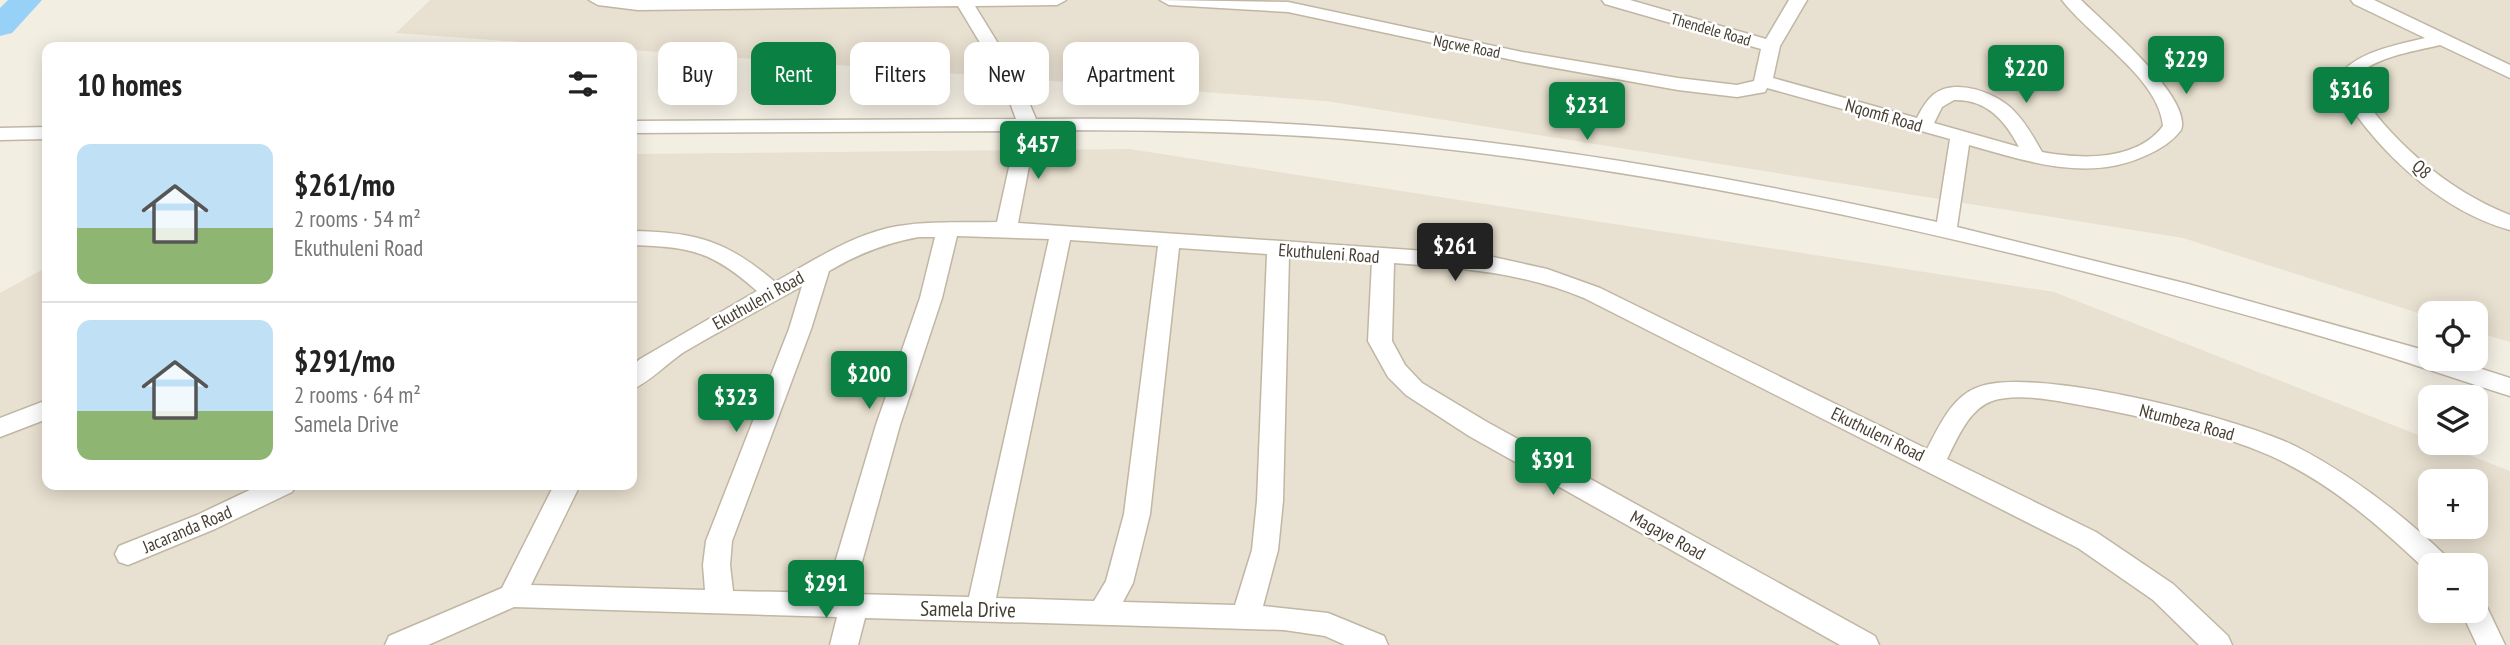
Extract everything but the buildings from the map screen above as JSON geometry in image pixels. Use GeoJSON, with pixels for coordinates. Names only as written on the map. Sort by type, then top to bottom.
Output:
{"type":"FeatureCollection","features":[{"type":"Feature","properties":{"kind":"street"},"geometry":{"type":"LineString","coordinates":[[598,0],[638,5],[746,1],[1057,0]]}},
{"type":"Feature","properties":{"kind":"street","name":"Ngcwe Road"},"geometry":{"type":"LineString","coordinates":[[1169,0],[1287,3],[1522,57],[1678,84],[1737,91],[1758,88],[1763,81]]}},
{"type":"Feature","properties":{"kind":"street","name":"Thendele Road"},"geometry":{"type":"LineString","coordinates":[[1614,0],[1771,46]]}},
{"type":"Feature","properties":{"kind":"street"},"geometry":{"type":"LineString","coordinates":[[1763,81],[1771,46],[1798,0]]}},
{"type":"Feature","properties":{"kind":"street","name":"Nqomfi Road"},"geometry":{"type":"LineString","coordinates":[[1763,81],[2034,157],[2059,162],[2094,163],[2122,158],[2165,136],[2173,128],[2174,120],[2161,94],[2071,0]]}},
{"type":"Feature","properties":{"kind":"street"},"geometry":{"type":"LineString","coordinates":[[2360,0],[2510,72]]}},
{"type":"Feature","properties":{"kind":"street"},"geometry":{"type":"LineString","coordinates":[[964,2],[1009,76],[1028,124],[1006,229]]}},
{"type":"Feature","properties":{"kind":"street","name":"Q8"},"geometry":{"type":"LineString","coordinates":[[2442,39],[2364,62],[2347,71],[2343,80],[2351,95],[2373,122],[2426,173],[2480,211],[2510,223]]}},
{"type":"Feature","properties":{"kind":"street"},"geometry":{"type":"LineString","coordinates":[[1923,126],[1942,96],[1976,96],[2001,109],[2014,122],[2034,157]]}},
{"type":"Feature","properties":{"kind":"street"},"geometry":{"type":"LineString","coordinates":[[637,127],[1120,123],[1347,134],[1444,144],[1689,179],[1946,231],[2283,317],[2438,362],[2510,387]]}},
{"type":"Feature","properties":{"kind":"street"},"geometry":{"type":"LineString","coordinates":[[0,134],[42,134]]}},
{"type":"Feature","properties":{"kind":"street"},"geometry":{"type":"LineString","coordinates":[[1946,231],[1960,136]]}},
{"type":"Feature","properties":{"kind":"street"},"geometry":{"type":"LineString","coordinates":[[844,645],[845,606],[888,425],[931,298],[948,228]]}},
{"type":"Feature","properties":{"kind":"street","name":"Ekuthuleni Road"},"geometry":{"type":"LineString","coordinates":[[637,375],[677,346],[772,292],[855,247],[889,235],[948,228],[1006,229],[1485,262],[1557,277],[1933,460],[2015,506],[2087,540],[2163,592],[2218,645]]}},
{"type":"Feature","properties":{"kind":"street"},"geometry":{"type":"LineString","coordinates":[[980,609],[1061,233]]}},
{"type":"Feature","properties":{"kind":"street"},"geometry":{"type":"LineString","coordinates":[[637,238],[689,242],[710,248],[732,258],[772,292]]}},
{"type":"Feature","properties":{"kind":"street"},"geometry":{"type":"LineString","coordinates":[[1103,611],[1119,583],[1137,514],[1169,241]]}},
{"type":"Feature","properties":{"kind":"street"},"geometry":{"type":"LineString","coordinates":[[1246,616],[1265,550],[1270,501],[1278,249]]}},
{"type":"Feature","properties":{"kind":"street","name":"Magaye Road"},"geometry":{"type":"LineString","coordinates":[[1382,257],[1380,341],[1396,371],[1414,389],[1478,429],[1865,645]]}},
{"type":"Feature","properties":{"kind":"street"},"geometry":{"type":"LineString","coordinates":[[723,603],[716,584],[715,564],[719,541],[800,329],[819,267]]}},
{"type":"Feature","properties":{"kind":"street","name":"Ntumbeza Road"},"geometry":{"type":"LineString","coordinates":[[1933,460],[1965,407],[1986,393],[2008,389],[2037,389],[2094,398],[2275,447],[2313,467],[2366,503],[2424,553]]}},
{"type":"Feature","properties":{"kind":"street"},"geometry":{"type":"LineString","coordinates":[[0,428],[42,411]]}},
{"type":"Feature","properties":{"kind":"street","name":"Jacaranda Road"},"geometry":{"type":"LineString","coordinates":[[128,554],[206,522],[273,490]]}},
{"type":"Feature","properties":{"kind":"street"},"geometry":{"type":"LineString","coordinates":[[512,596],[565,490]]}},
{"type":"Feature","properties":{"kind":"street","name":"Samela Drive"},"geometry":{"type":"LineString","coordinates":[[399,645],[512,596],[1284,618],[1328,625],[1374,645]]}},
{"type":"Feature","properties":{"kind":"street"},"geometry":{"type":"LineString","coordinates":[[2481,623],[2491,645]]}},
{"type":"Feature","properties":{"kind":"shaded area"},"geometry":{"type":"Polygon","coordinates":[[[430,0],[2510,0],[2510,342],[2488,336],[2488,301],[2418,301],[2418,313],[2183,238],[1326,101],[1199,92],[1199,42],[1063,42],[1063,82],[1049,81],[1049,42],[964,42],[964,74],[950,73],[950,42],[850,42],[850,66],[836,65],[836,42],[751,42],[751,59],[737,58],[737,42],[658,42],[658,52],[637,50],[637,42],[522,42],[396,33],[430,0]]]}},
{"type":"Feature","properties":{"kind":"shaded area"},"geometry":{"type":"Polygon","coordinates":[[[1129,149],[2054,292],[2418,435],[2418,455],[2469,455],[2510,471],[2510,645],[0,645],[0,293],[42,270],[42,490],[637,490],[637,154],[1129,149]]]}},
{"type":"Feature","properties":{"kind":"waterway"},"geometry":{"type":"LineString","coordinates":[[0,26],[26,0]]}}]}
